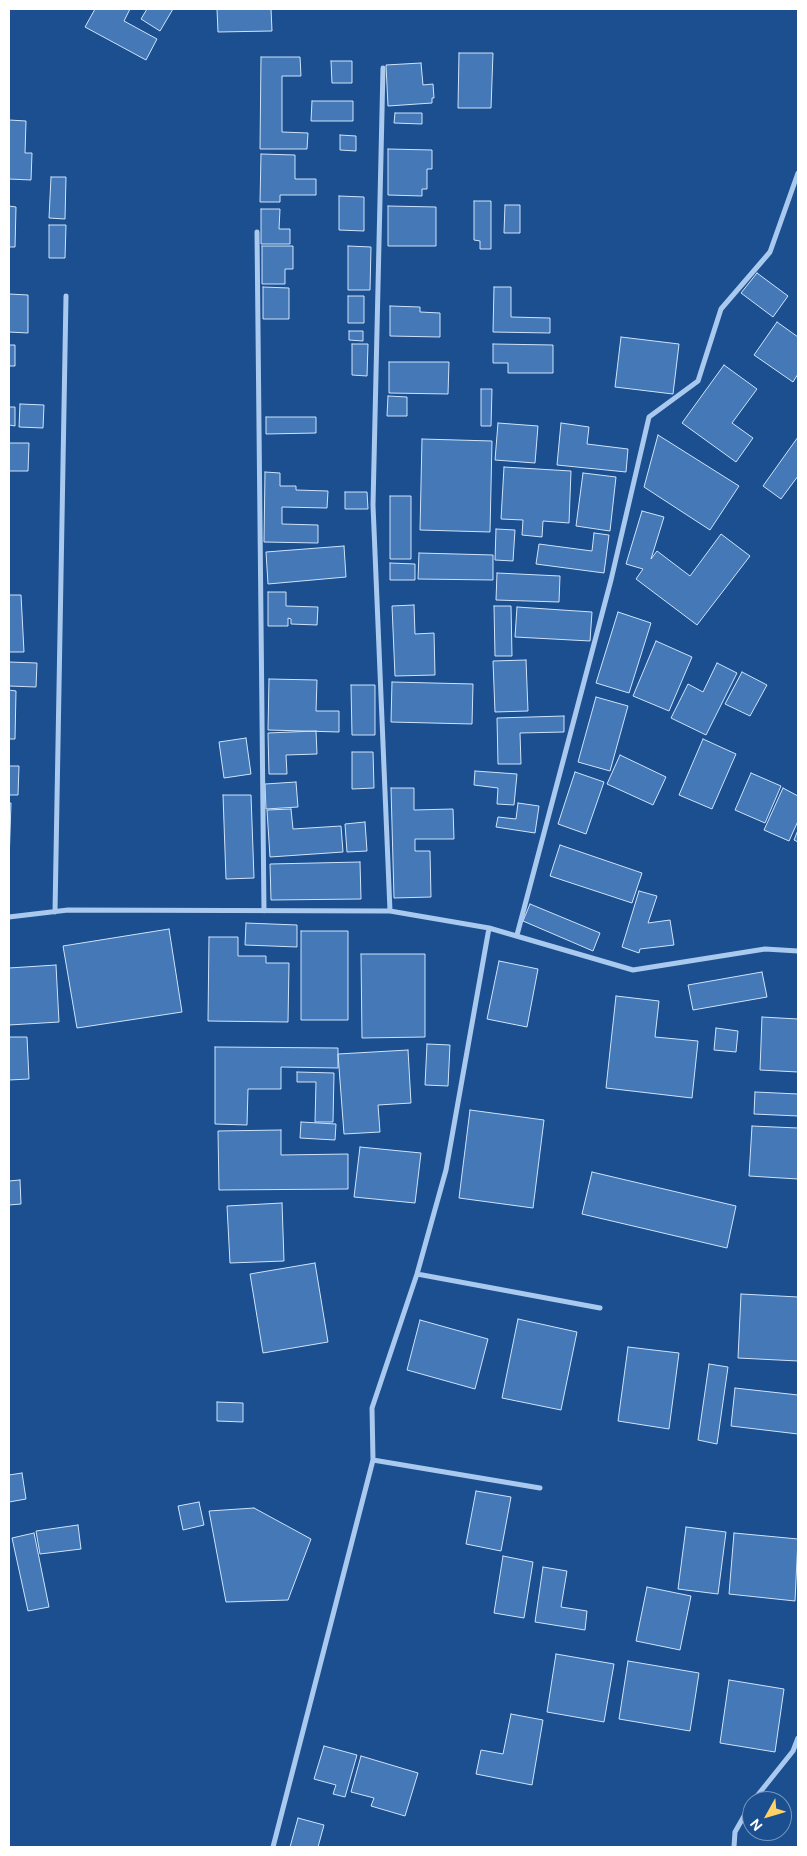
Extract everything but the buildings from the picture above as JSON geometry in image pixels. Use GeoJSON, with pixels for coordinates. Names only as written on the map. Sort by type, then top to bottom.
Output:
{"type":"FeatureCollection","features":[{"type":"Feature","properties":{"kind":"street"},"geometry":{"type":"LineString","coordinates":[[383,68],[373,505],[390,911]]}},
{"type":"Feature","properties":{"kind":"street"},"geometry":{"type":"LineString","coordinates":[[517,936],[611,580],[649,417],[698,381],[722,308],[770,252],[798,173]]}},
{"type":"Feature","properties":{"kind":"street"},"geometry":{"type":"LineString","coordinates":[[257,232],[264,910]]}},
{"type":"Feature","properties":{"kind":"street"},"geometry":{"type":"LineString","coordinates":[[55,912],[66,296]]}},
{"type":"Feature","properties":{"kind":"street"},"geometry":{"type":"LineString","coordinates":[[9,917],[55,912],[390,911],[489,928],[633,970],[765,949],[798,951]]}},
{"type":"Feature","properties":{"kind":"street"},"geometry":{"type":"LineString","coordinates":[[273,1847],[373,1460],[372,1408],[417,1274],[446,1170],[489,928]]}},
{"type":"Feature","properties":{"kind":"street"},"geometry":{"type":"LineString","coordinates":[[417,1274],[600,1308]]}},
{"type":"Feature","properties":{"kind":"street"},"geometry":{"type":"LineString","coordinates":[[373,1460],[540,1488]]}},
{"type":"Feature","properties":{"kind":"street"},"geometry":{"type":"LineString","coordinates":[[762,1791],[793,1751],[798,1738]]}},
{"type":"Feature","properties":{"kind":"street"},"geometry":{"type":"LineString","coordinates":[[734,1847],[735,1832],[742,1820]]}}]}
